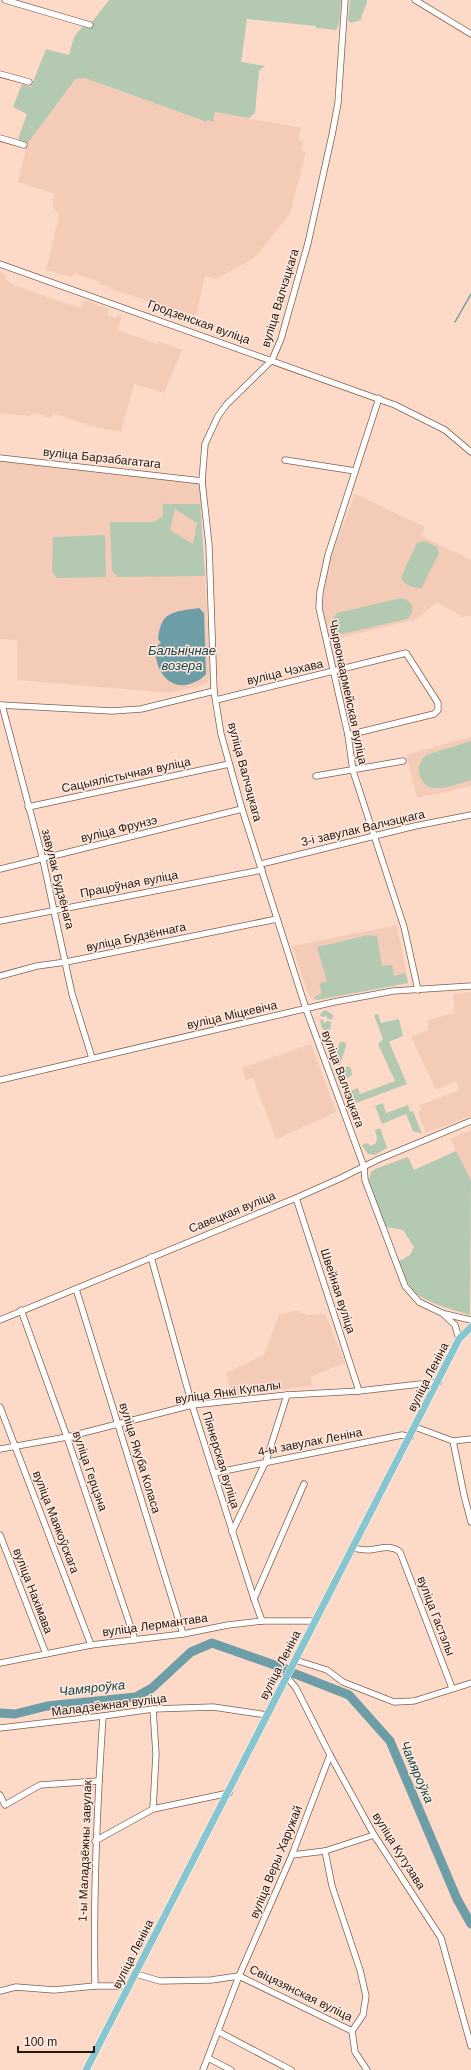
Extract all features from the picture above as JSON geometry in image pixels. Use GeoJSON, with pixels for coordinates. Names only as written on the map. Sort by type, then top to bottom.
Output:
{"type":"FeatureCollection","features":[{"type":"Feature","properties":{"kind":"main road","name":"вуліца Леніна"},"geometry":{"type":"LineString","coordinates":[[86,2070],[459,1339],[471,1327]]}},
{"type":"Feature","properties":{"kind":"street"},"geometry":{"type":"LineString","coordinates":[[4,0],[90,25]]}},
{"type":"Feature","properties":{"kind":"street","name":"вуліца Валчэцкага"},"geometry":{"type":"LineString","coordinates":[[344,0],[338,103],[308,243],[281,339],[272,360],[227,404],[218,416],[205,444],[202,481],[209,545],[214,691],[221,734],[229,764],[277,920],[306,1009],[364,1167],[365,1180],[405,1286],[419,1302],[442,1313],[455,1325],[459,1339]]}},
{"type":"Feature","properties":{"kind":"street"},"geometry":{"type":"LineString","coordinates":[[416,0],[471,34]]}},
{"type":"Feature","properties":{"kind":"street"},"geometry":{"type":"LineString","coordinates":[[0,74],[29,82]]}},
{"type":"Feature","properties":{"kind":"street"},"geometry":{"type":"LineString","coordinates":[[0,138],[24,145]]}},
{"type":"Feature","properties":{"kind":"street","name":"Гродзенская вуліца"},"geometry":{"type":"LineString","coordinates":[[0,264],[379,398],[445,430],[471,452]]}},
{"type":"Feature","properties":{"kind":"street","name":"Чырвонаармейская вуліца"},"geometry":{"type":"LineString","coordinates":[[379,398],[328,555],[320,592],[319,608],[348,735],[353,771],[404,927],[418,990]]}},
{"type":"Feature","properties":{"kind":"street","name":"вуліца Барзабагатага"},"geometry":{"type":"LineString","coordinates":[[0,458],[202,481]]}},
{"type":"Feature","properties":{"kind":"street"},"geometry":{"type":"LineString","coordinates":[[285,460],[355,471]]}},
{"type":"Feature","properties":{"kind":"street","name":"вуліца Чэхава"},"geometry":{"type":"LineString","coordinates":[[216,700],[406,653],[438,703],[438,710],[434,714],[348,735]]}},
{"type":"Feature","properties":{"kind":"street"},"geometry":{"type":"LineString","coordinates":[[1,705],[112,710],[141,709],[214,691]]}},
{"type":"Feature","properties":{"kind":"street","name":"завулак Будзёнага"},"geometry":{"type":"LineString","coordinates":[[1,705],[43,860],[72,994],[92,1058]]}},
{"type":"Feature","properties":{"kind":"street"},"geometry":{"type":"LineString","coordinates":[[316,776],[353,771],[403,761]]}},
{"type":"Feature","properties":{"kind":"street","name":"Сацыялістычная вуліца"},"geometry":{"type":"LineString","coordinates":[[28,807],[229,764]]}},
{"type":"Feature","properties":{"kind":"street","name":"вуліца Фрунзэ"},"geometry":{"type":"LineString","coordinates":[[0,870],[242,809]]}},
{"type":"Feature","properties":{"kind":"street","name":"3-і завулак Валчэцкага"},"geometry":{"type":"LineString","coordinates":[[261,867],[375,836],[471,815]]}},
{"type":"Feature","properties":{"kind":"street","name":"Працоўная вуліца"},"geometry":{"type":"LineString","coordinates":[[0,921],[261,867]]}},
{"type":"Feature","properties":{"kind":"street","name":"вуліца Будзённага"},"geometry":{"type":"LineString","coordinates":[[0,976],[37,966],[66,962],[277,920]]}},
{"type":"Feature","properties":{"kind":"street","name":"вуліца Міцкевіча"},"geometry":{"type":"LineString","coordinates":[[0,1080],[306,1009],[393,991],[471,986]]}},
{"type":"Feature","properties":{"kind":"street","name":"Савецкая вуліца"},"geometry":{"type":"LineString","coordinates":[[0,1320],[20,1310],[76,1289],[296,1198],[377,1160],[471,1121]]}},
{"type":"Feature","properties":{"kind":"street","name":"Швейная вуліца"},"geometry":{"type":"LineString","coordinates":[[296,1198],[359,1391]]}},
{"type":"Feature","properties":{"kind":"street","name":"Піянерская вуліца"},"geometry":{"type":"LineString","coordinates":[[151,1257],[192,1405],[262,1621]]}},
{"type":"Feature","properties":{"kind":"street","name":"вуліца Якуба Коласа"},"geometry":{"type":"LineString","coordinates":[[76,1289],[183,1634]]}},
{"type":"Feature","properties":{"kind":"street","name":"вуліца Герцэна"},"geometry":{"type":"LineString","coordinates":[[20,1310],[67,1437],[135,1640]]}},
{"type":"Feature","properties":{"kind":"street"},"geometry":{"type":"LineString","coordinates":[[442,1313],[471,1320]]}},
{"type":"Feature","properties":{"kind":"street","name":"вуліца Янкі Купалы"},"geometry":{"type":"LineString","coordinates":[[0,1449],[67,1437],[192,1405],[287,1395],[359,1391],[438,1382]]}},
{"type":"Feature","properties":{"kind":"street"},"geometry":{"type":"LineString","coordinates":[[232,1532],[266,1461],[287,1395]]}},
{"type":"Feature","properties":{"kind":"street","name":"вуліца Маякоўскага"},"geometry":{"type":"LineString","coordinates":[[0,1407],[91,1645]]}},
{"type":"Feature","properties":{"kind":"street"},"geometry":{"type":"LineString","coordinates":[[415,1427],[453,1441],[471,1439]]}},
{"type":"Feature","properties":{"kind":"street","name":"4-ы завулак Леніна"},"geometry":{"type":"LineString","coordinates":[[214,1473],[266,1461],[402,1435],[410,1436]]}},
{"type":"Feature","properties":{"kind":"street"},"geometry":{"type":"LineString","coordinates":[[453,1441],[471,1522]]}},
{"type":"Feature","properties":{"kind":"street"},"geometry":{"type":"LineString","coordinates":[[254,1599],[304,1484]]}},
{"type":"Feature","properties":{"kind":"street","name":"вуліца Нахімава"},"geometry":{"type":"LineString","coordinates":[[0,1535],[46,1654]]}},
{"type":"Feature","properties":{"kind":"street","name":"вуліца Гастэлы"},"geometry":{"type":"LineString","coordinates":[[352,1548],[367,1550],[388,1547],[395,1548],[400,1552],[452,1688]]}},
{"type":"Feature","properties":{"kind":"street","name":"вуліца Лермантава"},"geometry":{"type":"LineString","coordinates":[[0,1663],[91,1645],[183,1634],[262,1621],[315,1621]]}},
{"type":"Feature","properties":{"kind":"street"},"geometry":{"type":"LineString","coordinates":[[295,1660],[327,1670],[343,1682],[394,1702],[414,1701],[471,1683]]}},
{"type":"Feature","properties":{"kind":"street","name":"вуліца Кутузава"},"geometry":{"type":"LineString","coordinates":[[286,1676],[296,1688],[330,1755],[374,1835],[441,1938],[471,2046]]}},
{"type":"Feature","properties":{"kind":"street","name":"Маладзёжная вуліца"},"geometry":{"type":"LineString","coordinates":[[0,1728],[153,1709],[213,1707],[267,1714]]}},
{"type":"Feature","properties":{"kind":"street"},"geometry":{"type":"LineString","coordinates":[[153,1709],[156,1754],[153,1809]]}},
{"type":"Feature","properties":{"kind":"street","name":"1-ы Маладзёжны завулак"},"geometry":{"type":"LineString","coordinates":[[95,1986],[93,1914],[95,1841],[103,1716]]}},
{"type":"Feature","properties":{"kind":"street","name":"вуліца Веры Харужай"},"geometry":{"type":"LineString","coordinates":[[203,2070],[219,2032],[239,1976],[292,1855],[330,1755]]}},
{"type":"Feature","properties":{"kind":"street"},"geometry":{"type":"LineString","coordinates":[[0,1794],[5,1805],[40,1785],[99,1780]]}},
{"type":"Feature","properties":{"kind":"street"},"geometry":{"type":"LineString","coordinates":[[95,1841],[153,1809],[228,1793]]}},
{"type":"Feature","properties":{"kind":"street"},"geometry":{"type":"LineString","coordinates":[[292,1855],[326,1851],[374,1835]]}},
{"type":"Feature","properties":{"kind":"street"},"geometry":{"type":"LineString","coordinates":[[326,1851],[332,1886],[360,1970],[366,1996],[363,2015],[352,2031],[356,2052],[367,2070]]}},
{"type":"Feature","properties":{"kind":"street"},"geometry":{"type":"LineString","coordinates":[[136,1974],[160,1981],[211,1980],[239,1976]]}},
{"type":"Feature","properties":{"kind":"street","name":"Свіцязянская вуліца"},"geometry":{"type":"LineString","coordinates":[[239,1976],[352,2031]]}},
{"type":"Feature","properties":{"kind":"street"},"geometry":{"type":"LineString","coordinates":[[0,1991],[16,1988],[54,1990],[95,1986],[129,1986]]}},
{"type":"Feature","properties":{"kind":"street"},"geometry":{"type":"LineString","coordinates":[[219,2032],[291,2070]]}},
{"type":"Feature","properties":{"kind":"street"},"geometry":{"type":"LineString","coordinates":[[208,2058],[231,2070]]}},
{"type":"Feature","properties":{"kind":"shaded area"},"geometry":{"type":"Polygon","coordinates":[[[85,78],[207,122],[215,112],[301,128],[299,141],[303,141],[302,151],[306,152],[290,214],[254,258],[216,279],[205,276],[197,312],[194,315],[110,289],[110,287],[99,284],[99,282],[74,273],[72,277],[46,270],[59,215],[52,206],[55,194],[18,182],[27,144],[77,79],[85,78]]]}},
{"type":"Feature","properties":{"kind":"shaded area"},"geometry":{"type":"Polygon","coordinates":[[[0,272],[6,275],[5,279],[16,286],[53,299],[81,308],[84,300],[109,309],[107,315],[116,318],[117,315],[122,317],[117,330],[157,344],[158,341],[182,350],[164,393],[134,384],[121,432],[91,426],[53,413],[51,418],[35,413],[29,416],[0,413],[0,272]]]}},
{"type":"Feature","properties":{"kind":"shaded area"},"geometry":{"type":"Polygon","coordinates":[[[0,460],[200,483],[210,677],[207,684],[170,693],[17,680],[17,640],[0,639],[0,460]]]}},
{"type":"Feature","properties":{"kind":"shaded area"},"geometry":{"type":"Polygon","coordinates":[[[355,494],[425,527],[421,536],[471,560],[471,615],[463,617],[437,602],[415,620],[330,640],[322,605],[329,562],[355,494]]]}},
{"type":"Feature","properties":{"kind":"shaded area"},"geometry":{"type":"Polygon","coordinates":[[[471,737],[471,786],[417,798],[406,755],[471,737]]]}},
{"type":"Feature","properties":{"kind":"shaded area"},"geometry":{"type":"Polygon","coordinates":[[[397,925],[408,983],[317,1000],[309,996],[292,946],[397,925]]]}},
{"type":"Feature","properties":{"kind":"shaded area"},"geometry":{"type":"Polygon","coordinates":[[[471,992],[471,1116],[426,1133],[418,1112],[421,1110],[420,1105],[459,1090],[456,1081],[436,1090],[411,1037],[428,1030],[428,1020],[455,1013],[453,994],[471,992]]]}},
{"type":"Feature","properties":{"kind":"shaded area"},"geometry":{"type":"Polygon","coordinates":[[[311,1044],[336,1112],[276,1139],[253,1078],[246,1080],[242,1068],[311,1044]]]}},
{"type":"Feature","properties":{"kind":"shaded area"},"geometry":{"type":"Polygon","coordinates":[[[471,1130],[471,1180],[450,1139],[471,1130]]]}},
{"type":"Feature","properties":{"kind":"shaded area"},"geometry":{"type":"Polygon","coordinates":[[[297,1311],[309,1315],[325,1314],[345,1363],[310,1377],[313,1386],[232,1395],[226,1373],[264,1355],[279,1314],[297,1311]]]}},
{"type":"Feature","properties":{"kind":"green space"},"geometry":{"type":"Polygon","coordinates":[[[109,0],[341,0],[339,24],[336,30],[316,28],[316,26],[247,19],[241,62],[265,66],[259,71],[255,113],[249,118],[215,112],[213,122],[208,120],[207,122],[85,78],[76,79],[27,144],[18,139],[27,114],[13,107],[22,84],[31,87],[46,49],[69,55],[74,37],[83,26],[90,28],[92,22],[109,0]]]}},
{"type":"Feature","properties":{"kind":"green space"},"geometry":{"type":"Polygon","coordinates":[[[350,0],[367,0],[361,20],[351,23],[348,20],[350,0]]]}},
{"type":"Feature","properties":{"kind":"green space"},"geometry":{"type":"Polygon","coordinates":[[[163,504],[200,504],[205,576],[117,577],[112,570],[110,522],[154,522],[163,516],[163,504]],[[175,509],[170,530],[193,544],[197,523],[175,509]]]}},
{"type":"Feature","properties":{"kind":"green space"},"geometry":{"type":"Polygon","coordinates":[[[105,535],[106,577],[57,578],[52,572],[53,537],[105,535]]]}},
{"type":"Feature","properties":{"kind":"green space"},"geometry":{"type":"Polygon","coordinates":[[[424,541],[437,547],[439,553],[422,588],[416,588],[404,582],[401,577],[417,543],[424,541]]]}},
{"type":"Feature","properties":{"kind":"green space"},"geometry":{"type":"Polygon","coordinates":[[[401,598],[408,601],[412,607],[412,613],[407,619],[342,634],[332,628],[332,620],[337,613],[401,598]]]}},
{"type":"Feature","properties":{"kind":"green space"},"geometry":{"type":"Polygon","coordinates":[[[471,741],[471,780],[442,788],[435,788],[424,783],[419,773],[419,767],[426,755],[471,741]]]}},
{"type":"Feature","properties":{"kind":"green space"},"geometry":{"type":"Polygon","coordinates":[[[368,935],[377,936],[382,966],[392,965],[394,976],[406,973],[408,983],[317,1000],[313,998],[322,993],[319,984],[327,981],[317,947],[368,935]]]}},
{"type":"Feature","properties":{"kind":"green space"},"geometry":{"type":"Polygon","coordinates":[[[325,1010],[333,1015],[332,1020],[327,1018],[326,1015],[324,1017],[320,1016],[325,1010]]]}},
{"type":"Feature","properties":{"kind":"green space"},"geometry":{"type":"Polygon","coordinates":[[[378,1014],[381,1023],[399,1019],[403,1036],[389,1042],[407,1084],[356,1103],[350,1091],[358,1088],[360,1094],[395,1081],[378,1044],[383,1039],[374,1015],[378,1014]]]}},
{"type":"Feature","properties":{"kind":"green space"},"geometry":{"type":"Polygon","coordinates":[[[320,1019],[323,1020],[324,1023],[327,1021],[331,1022],[330,1030],[326,1031],[322,1028],[320,1019]]]}},
{"type":"Feature","properties":{"kind":"green space"},"geometry":{"type":"Polygon","coordinates":[[[340,1042],[345,1042],[346,1046],[340,1065],[337,1065],[334,1056],[340,1042]]]}},
{"type":"Feature","properties":{"kind":"green space"},"geometry":{"type":"Polygon","coordinates":[[[348,1066],[351,1068],[352,1075],[346,1079],[344,1069],[348,1066]]]}},
{"type":"Feature","properties":{"kind":"green space"},"geometry":{"type":"Polygon","coordinates":[[[383,1103],[386,1113],[408,1105],[410,1112],[413,1111],[422,1134],[413,1131],[406,1114],[382,1124],[375,1106],[383,1103]]]}},
{"type":"Feature","properties":{"kind":"green space"},"geometry":{"type":"Polygon","coordinates":[[[380,1128],[387,1148],[375,1155],[368,1154],[362,1145],[367,1143],[371,1146],[376,1143],[377,1138],[375,1130],[380,1128]]]}},
{"type":"Feature","properties":{"kind":"green space"},"geometry":{"type":"Polygon","coordinates":[[[456,1151],[471,1180],[470,1315],[428,1301],[417,1294],[411,1287],[404,1275],[399,1261],[410,1255],[414,1247],[403,1230],[386,1227],[369,1181],[371,1172],[375,1169],[408,1157],[414,1170],[456,1151]]]}},
{"type":"Feature","properties":{"kind":"water","name":"Бальнічнае возера"},"geometry":{"type":"Polygon","coordinates":[[[199,608],[204,613],[206,674],[201,679],[190,684],[175,684],[163,675],[159,669],[157,661],[156,646],[161,643],[158,639],[162,622],[170,614],[182,610],[199,608]]]}},
{"type":"Feature","properties":{"kind":"waterway"},"geometry":{"type":"LineString","coordinates":[[455,322],[471,294]]}},
{"type":"Feature","properties":{"kind":"waterway","name":"Чамяроўка"},"geometry":{"type":"LineString","coordinates":[[0,1713],[15,1714],[47,1706],[136,1697],[152,1688],[191,1652],[212,1643],[286,1669]]}},
{"type":"Feature","properties":{"kind":"waterway","name":"Чамяроўка"},"geometry":{"type":"LineString","coordinates":[[293,1673],[349,1695],[390,1741],[457,1899],[471,1924]]}}]}
